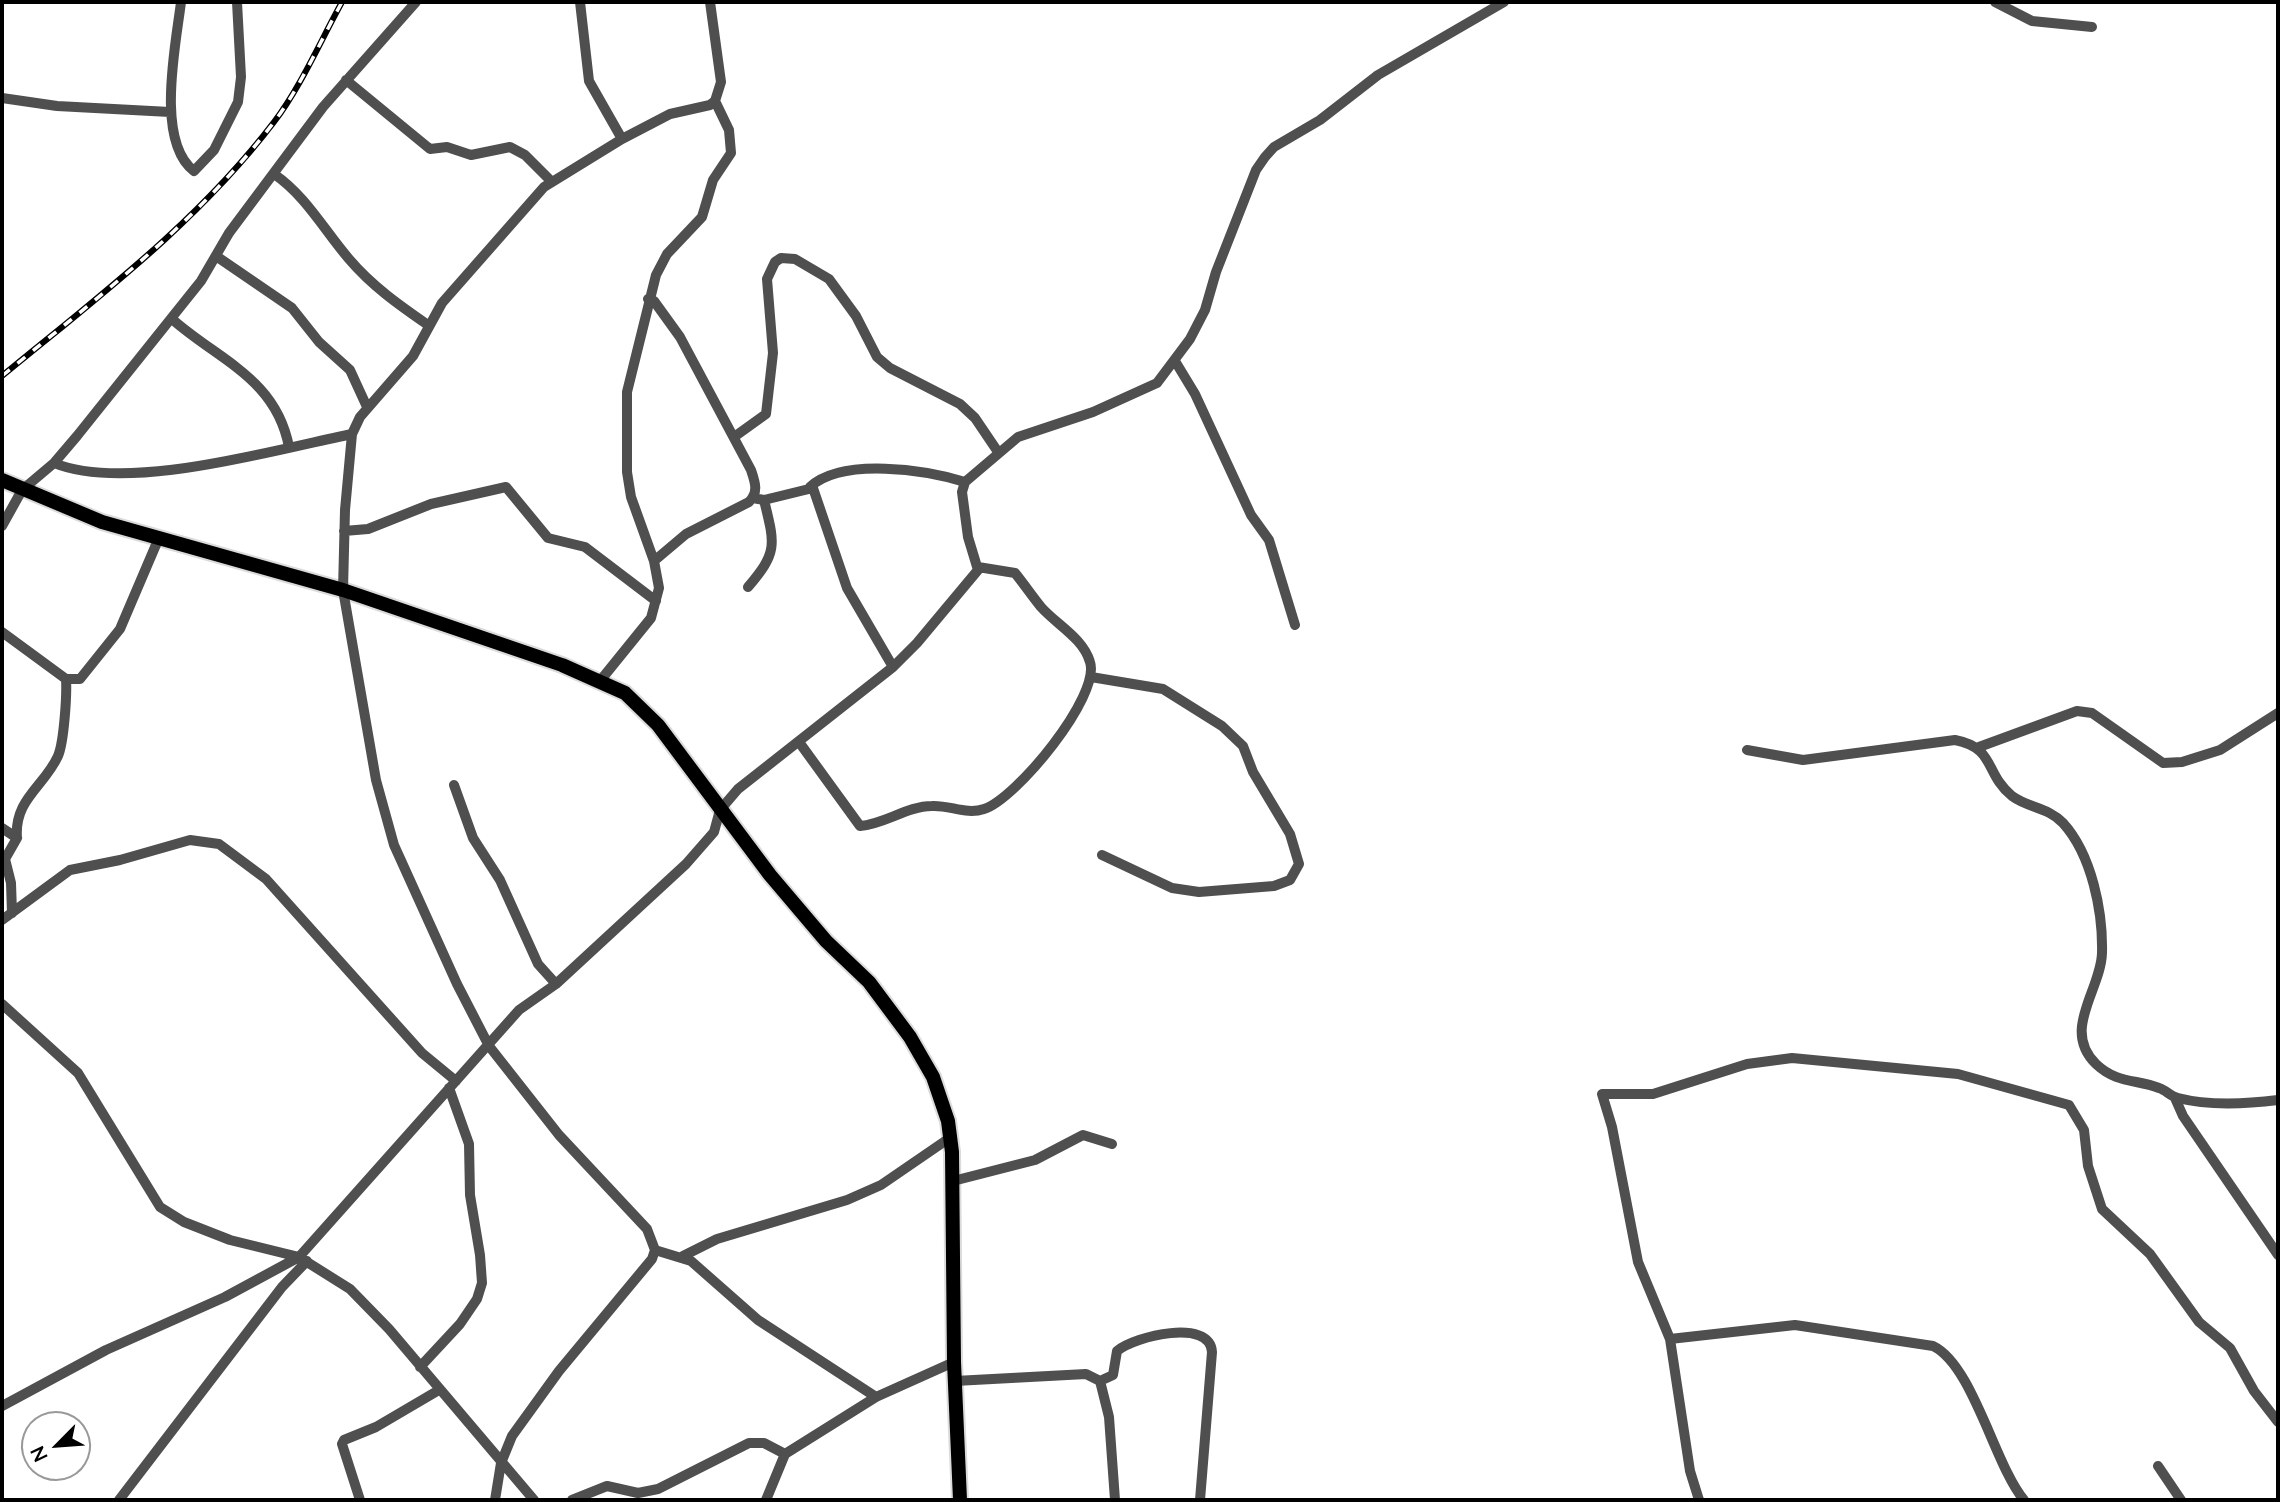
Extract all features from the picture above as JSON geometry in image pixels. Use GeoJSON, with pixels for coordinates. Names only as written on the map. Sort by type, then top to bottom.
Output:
{"type":"FeatureCollection","features":[{"type":"Feature","properties":{"kind":"main road"},"geometry":{"type":"LineString","coordinates":[[4,483],[102,522],[158,540],[342,590],[600,681],[625,693],[640,705],[818,932],[869,982],[910,1037],[933,1077],[951,1137],[954,1362],[960,1500]]}},
{"type":"Feature","properties":{"kind":"street"},"geometry":{"type":"LineString","coordinates":[[181,2],[170,112],[181,155],[196,170],[214,150],[238,102],[241,77],[237,2]]}},
{"type":"Feature","properties":{"kind":"street"},"geometry":{"type":"LineString","coordinates":[[2,526],[22,490],[54,463],[172,319],[229,233],[346,80],[416,2]]}},
{"type":"Feature","properties":{"kind":"street"},"geometry":{"type":"LineString","coordinates":[[580,2],[589,81],[622,139]]}},
{"type":"Feature","properties":{"kind":"street"},"geometry":{"type":"LineString","coordinates":[[495,1500],[501,1463],[512,1436],[559,1371],[645,1269],[655,1250],[647,1229],[559,1135],[489,1046],[457,984],[394,845],[376,780],[342,590],[352,434],[367,407],[387,389],[412,356],[428,325],[456,286],[552,182],[622,139],[670,114],[710,105],[715,100],[721,82],[710,2]]}},
{"type":"Feature","properties":{"kind":"street"},"geometry":{"type":"LineString","coordinates":[[978,567],[968,537],[962,496],[965,482],[1018,438],[1130,397],[1157,383],[1175,361],[1205,310],[1216,272],[1256,170],[1273,147],[1320,120],[1378,75],[1504,2]]}},
{"type":"Feature","properties":{"kind":"street"},"geometry":{"type":"LineString","coordinates":[[1994,2],[2007,5],[2032,21],[2092,27]]}},
{"type":"Feature","properties":{"kind":"street"},"geometry":{"type":"LineString","coordinates":[[346,80],[430,149],[447,147],[471,155],[510,147],[524,155],[552,182]]}},
{"type":"Feature","properties":{"kind":"street"},"geometry":{"type":"LineString","coordinates":[[2,98],[57,106],[170,112]]}},
{"type":"Feature","properties":{"kind":"street"},"geometry":{"type":"LineString","coordinates":[[600,681],[643,630],[656,601],[660,579],[634,511],[627,472],[627,392],[648,299],[667,254],[702,216],[713,180],[731,153],[733,142],[715,100]]}},
{"type":"Feature","properties":{"kind":"street"},"geometry":{"type":"LineString","coordinates":[[274,174],[303,199],[338,247],[379,290],[428,325]]}},
{"type":"Feature","properties":{"kind":"street"},"geometry":{"type":"LineString","coordinates":[[216,256],[292,308],[319,342],[350,370],[367,407]]}},
{"type":"Feature","properties":{"kind":"street"},"geometry":{"type":"LineString","coordinates":[[734,437],[766,414],[773,353],[767,275],[775,262],[789,257],[811,266],[839,291],[883,363],[960,404],[975,418],[999,452]]}},
{"type":"Feature","properties":{"kind":"street"},"geometry":{"type":"LineString","coordinates":[[648,299],[654,301],[680,337],[751,470],[772,546],[766,565],[748,587]]}},
{"type":"Feature","properties":{"kind":"street"},"geometry":{"type":"LineString","coordinates":[[172,319],[190,336],[247,373],[273,407],[289,447]]}},
{"type":"Feature","properties":{"kind":"street"},"geometry":{"type":"LineString","coordinates":[[1175,361],[1195,394],[1251,515],[1269,540],[1295,625]]}},
{"type":"Feature","properties":{"kind":"street"},"geometry":{"type":"LineString","coordinates":[[54,463],[92,474],[142,474],[352,434]]}},
{"type":"Feature","properties":{"kind":"street"},"geometry":{"type":"LineString","coordinates":[[654,561],[686,534],[758,499],[810,487],[837,474],[856,469],[908,470],[965,482]]}},
{"type":"Feature","properties":{"kind":"street"},"geometry":{"type":"LineString","coordinates":[[344,531],[368,529],[431,505],[506,487],[548,538],[585,548],[656,601]]}},
{"type":"Feature","properties":{"kind":"street"},"geometry":{"type":"LineString","coordinates":[[810,487],[815,491],[847,588],[893,667]]}},
{"type":"Feature","properties":{"kind":"street"},"geometry":{"type":"LineString","coordinates":[[2,632],[66,679],[80,679],[120,629],[158,540]]}},
{"type":"Feature","properties":{"kind":"street"},"geometry":{"type":"LineString","coordinates":[[119,1500],[303,1259],[519,1010],[556,984],[686,864],[714,832],[720,810],[738,789],[893,667],[918,643],[978,567]]}},
{"type":"Feature","properties":{"kind":"street"},"geometry":{"type":"LineString","coordinates":[[799,742],[860,827],[929,805],[958,811],[986,809],[1040,762],[1066,724],[1091,677],[1090,662],[1079,642],[1042,607],[1015,573],[978,567]]}},
{"type":"Feature","properties":{"kind":"street"},"geometry":{"type":"LineString","coordinates":[[1091,677],[1163,689],[1222,726],[1243,746],[1253,772],[1290,834],[1299,864],[1290,880],[1274,886],[1199,892],[1172,888],[1102,855]]}},
{"type":"Feature","properties":{"kind":"street"},"geometry":{"type":"LineString","coordinates":[[12,912],[11,883],[5,859],[17,838],[16,822],[27,798],[59,755],[67,698],[66,679]]}},
{"type":"Feature","properties":{"kind":"street"},"geometry":{"type":"LineString","coordinates":[[1747,750],[1803,760],[1955,740],[1979,747],[2077,711],[2092,713],[2155,760],[2176,763],[2220,750],[2278,713]]}},
{"type":"Feature","properties":{"kind":"street"},"geometry":{"type":"LineString","coordinates":[[1979,747],[2004,788],[2012,796],[2043,808],[2064,824],[2096,890],[2102,951],[2081,1020],[2084,1043],[2096,1064],[2123,1080],[2160,1088],[2175,1098],[2203,1104],[2277,1102]]}},
{"type":"Feature","properties":{"kind":"street"},"geometry":{"type":"LineString","coordinates":[[454,785],[473,838],[496,873],[538,964],[556,984]]}},
{"type":"Feature","properties":{"kind":"street"},"geometry":{"type":"LineString","coordinates":[[2,828],[17,838]]}},
{"type":"Feature","properties":{"kind":"street"},"geometry":{"type":"LineString","coordinates":[[2,920],[70,870],[120,860],[190,840],[219,844],[267,879],[422,1053],[453,1084],[468,1144],[470,1195],[482,1283],[477,1299],[460,1324],[419,1367]]}},
{"type":"Feature","properties":{"kind":"street"},"geometry":{"type":"LineString","coordinates":[[2,1004],[78,1073],[160,1207],[184,1222],[230,1240],[303,1259],[350,1289],[534,1500]]}},
{"type":"Feature","properties":{"kind":"street"},"geometry":{"type":"LineString","coordinates":[[1699,1500],[1690,1471],[1670,1339],[1638,1262],[1603,1093],[1653,1094],[1769,1059],[1857,1062],[1958,1074],[2069,1105],[2084,1130],[2088,1166],[2102,1209],[2150,1254],[2199,1322],[2230,1348],[2254,1391],[2278,1422]]}},
{"type":"Feature","properties":{"kind":"street"},"geometry":{"type":"LineString","coordinates":[[2175,1098],[2183,1116],[2278,1255]]}},
{"type":"Feature","properties":{"kind":"street"},"geometry":{"type":"LineString","coordinates":[[953,1181],[1035,1160],[1083,1135],[1112,1144]]}},
{"type":"Feature","properties":{"kind":"street"},"geometry":{"type":"LineString","coordinates":[[683,1256],[718,1240],[847,1200],[880,1185],[951,1137]]}},
{"type":"Feature","properties":{"kind":"street"},"geometry":{"type":"LineString","coordinates":[[655,1250],[683,1256],[758,1320],[876,1397]]}},
{"type":"Feature","properties":{"kind":"street"},"geometry":{"type":"LineString","coordinates":[[2,1406],[106,1350],[303,1259]]}},
{"type":"Feature","properties":{"kind":"street"},"geometry":{"type":"LineString","coordinates":[[1670,1339],[1795,1325],[1933,1346],[1942,1350],[1971,1393],[2019,1499]]}},
{"type":"Feature","properties":{"kind":"street"},"geometry":{"type":"LineString","coordinates":[[1100,1381],[1113,1375],[1117,1351],[1127,1344],[1151,1336],[1185,1333],[1203,1334],[1208,1338],[1212,1352],[1200,1500]]}},
{"type":"Feature","properties":{"kind":"street"},"geometry":{"type":"LineString","coordinates":[[766,1500],[785,1454],[876,1397],[954,1362]]}},
{"type":"Feature","properties":{"kind":"street"},"geometry":{"type":"LineString","coordinates":[[955,1381],[1086,1374],[1100,1381]]}},
{"type":"Feature","properties":{"kind":"street"},"geometry":{"type":"LineString","coordinates":[[1100,1381],[1108,1417],[1115,1500]]}},
{"type":"Feature","properties":{"kind":"street"},"geometry":{"type":"LineString","coordinates":[[360,1500],[344,1440],[376,1427],[439,1391]]}},
{"type":"Feature","properties":{"kind":"street"},"geometry":{"type":"LineString","coordinates":[[572,1500],[612,1486],[638,1493],[658,1489],[749,1443],[765,1443],[785,1454]]}},
{"type":"Feature","properties":{"kind":"street"},"geometry":{"type":"LineString","coordinates":[[2158,1466],[2181,1500]]}},
{"type":"Feature","properties":{"kind":"railway"},"geometry":{"type":"LineString","coordinates":[[2,376],[146,257],[213,193],[274,122],[293,94],[342,2]]}}]}
